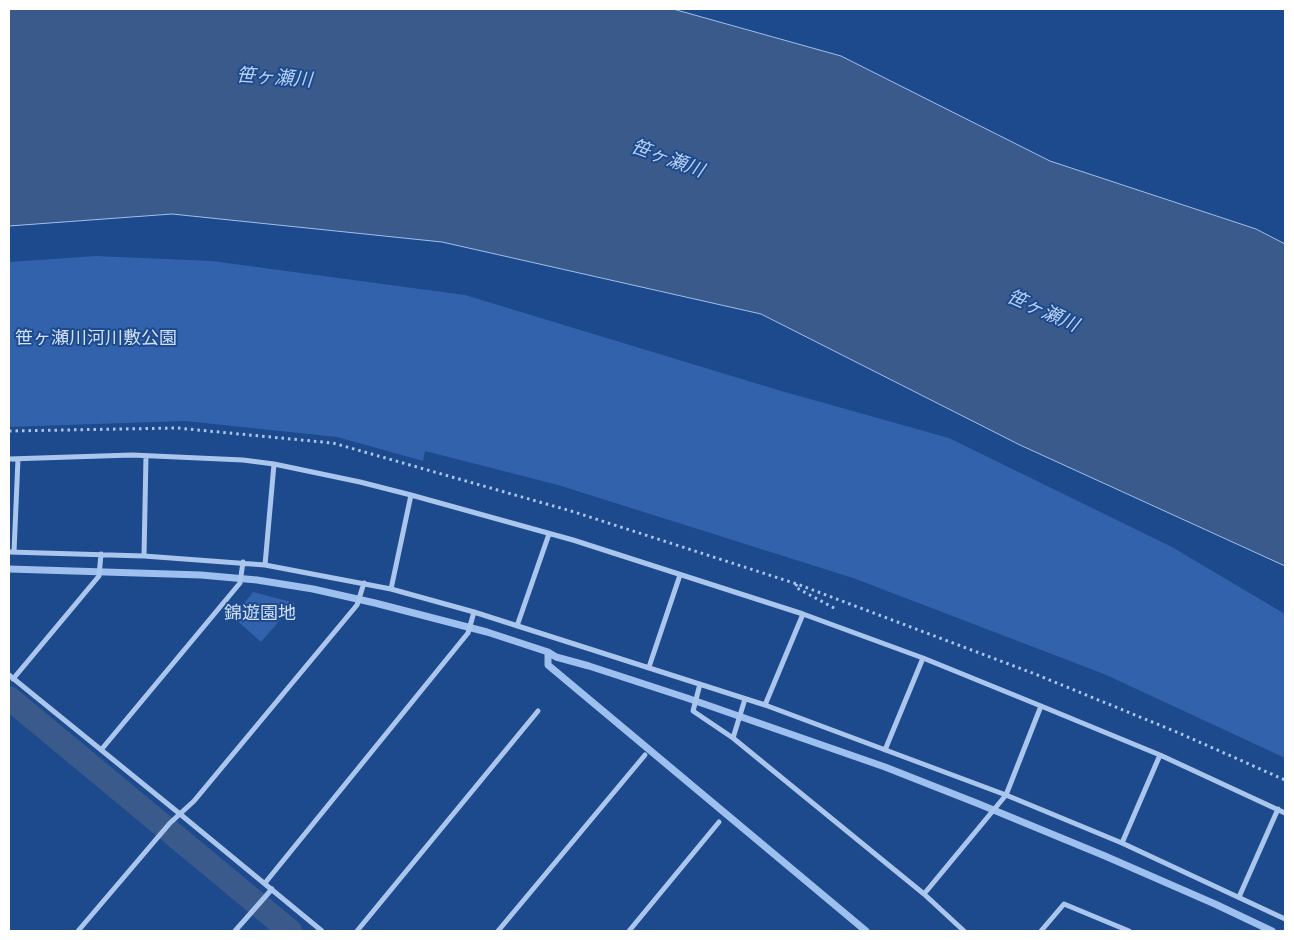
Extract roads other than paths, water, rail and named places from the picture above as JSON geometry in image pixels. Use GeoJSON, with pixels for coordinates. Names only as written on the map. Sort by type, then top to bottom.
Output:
{"type":"FeatureCollection","features":[{"type":"Feature","properties":{"kind":"street"},"geometry":{"type":"LineString","coordinates":[[9,459],[132,455],[243,460],[274,464],[411,495],[549,534],[803,614],[922,658],[1160,755],[1285,813]]}},
{"type":"Feature","properties":{"kind":"street"},"geometry":{"type":"LineString","coordinates":[[144,556],[146,456]]}},
{"type":"Feature","properties":{"kind":"street"},"geometry":{"type":"LineString","coordinates":[[18,459],[12,552],[101,554],[243,562],[364,583],[474,612],[764,705],[1006,795],[1122,843],[1285,920]]}},
{"type":"Feature","properties":{"kind":"street"},"geometry":{"type":"LineString","coordinates":[[265,565],[274,464]]}},
{"type":"Feature","properties":{"kind":"street"},"geometry":{"type":"LineString","coordinates":[[391,589],[411,495]]}},
{"type":"Feature","properties":{"kind":"street"},"geometry":{"type":"LineString","coordinates":[[518,626],[549,534]]}},
{"type":"Feature","properties":{"kind":"street"},"geometry":{"type":"LineString","coordinates":[[101,554],[100,574],[11,677],[322,931]]}},
{"type":"Feature","properties":{"kind":"street"},"geometry":{"type":"LineString","coordinates":[[101,750],[241,582],[243,562]]}},
{"type":"Feature","properties":{"kind":"street"},"geometry":{"type":"LineString","coordinates":[[649,667],[680,575]]}},
{"type":"Feature","properties":{"kind":"street"},"geometry":{"type":"LineString","coordinates":[[78,931],[170,823],[194,801],[358,603],[364,583]]}},
{"type":"Feature","properties":{"kind":"street"},"geometry":{"type":"LineString","coordinates":[[264,883],[469,631],[474,612]]}},
{"type":"Feature","properties":{"kind":"street"},"geometry":{"type":"LineString","coordinates":[[764,705],[803,614]]}},
{"type":"Feature","properties":{"kind":"street"},"geometry":{"type":"LineString","coordinates":[[885,750],[922,658]]}},
{"type":"Feature","properties":{"kind":"street"},"geometry":{"type":"LineString","coordinates":[[700,684],[693,710],[733,738],[924,894],[964,931]]}},
{"type":"Feature","properties":{"kind":"street"},"geometry":{"type":"LineString","coordinates":[[733,738],[745,699]]}},
{"type":"Feature","properties":{"kind":"street"},"geometry":{"type":"LineString","coordinates":[[924,894],[1006,795],[1041,706]]}},
{"type":"Feature","properties":{"kind":"street"},"geometry":{"type":"LineString","coordinates":[[357,931],[538,711]]}},
{"type":"Feature","properties":{"kind":"street"},"geometry":{"type":"LineString","coordinates":[[498,931],[646,755]]}},
{"type":"Feature","properties":{"kind":"street"},"geometry":{"type":"LineString","coordinates":[[1122,843],[1160,755]]}},
{"type":"Feature","properties":{"kind":"street"},"geometry":{"type":"LineString","coordinates":[[1239,897],[1278,809]]}},
{"type":"Feature","properties":{"kind":"street"},"geometry":{"type":"LineString","coordinates":[[628,931],[719,822]]}},
{"type":"Feature","properties":{"kind":"street"},"geometry":{"type":"LineString","coordinates":[[235,931],[272,889]]}},
{"type":"Feature","properties":{"kind":"street"},"geometry":{"type":"LineString","coordinates":[[1041,931],[1064,904],[1128,931]]}},
{"type":"Feature","properties":{"kind":"water","name":"笹ヶ瀬川"},"geometry":{"type":"Polygon","coordinates":[[[9,9],[673,9],[841,56],[1050,161],[1256,229],[1285,244],[1285,566],[1020,445],[761,314],[442,242],[172,214],[9,226],[9,9]]]}},
{"type":"Feature","properties":{"kind":"waterway"},"geometry":{"type":"LineString","coordinates":[[9,569],[201,575],[257,580],[313,589],[375,603],[487,632],[548,652],[556,657],[687,698],[885,767],[1105,856],[1272,931]]}},
{"type":"Feature","properties":{"kind":"waterway"},"geometry":{"type":"LineString","coordinates":[[548,652],[548,665],[866,931]]}},
{"type":"Feature","properties":{"kind":"waterway"},"geometry":{"type":"LineString","coordinates":[[9,698],[290,931]]}},
{"type":"Feature","properties":{"kind":"park label","name":"笹ヶ瀬川河川敷公園"},"geometry":{"type":"Point","coordinates":[96,340]}},
{"type":"Feature","properties":{"kind":"park label","name":"錦遊園地"},"geometry":{"type":"Point","coordinates":[260,615]}}]}
